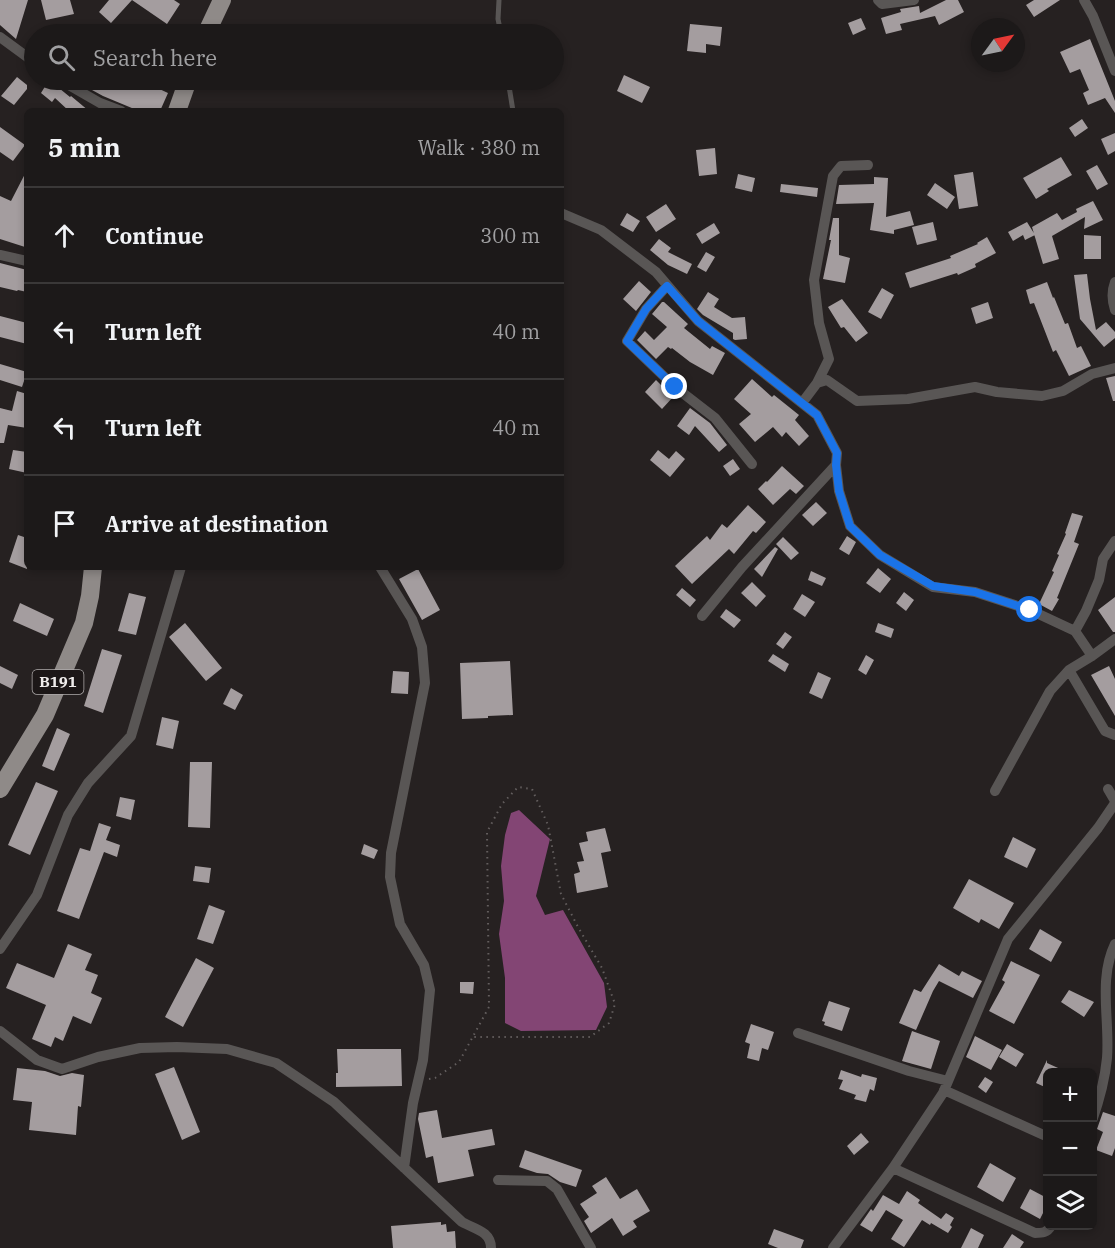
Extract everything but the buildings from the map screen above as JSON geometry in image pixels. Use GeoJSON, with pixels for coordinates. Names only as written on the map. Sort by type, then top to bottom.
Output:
{"type":"FeatureCollection","features":[{"type":"Feature","properties":{"kind":"main road"},"geometry":{"type":"LineString","coordinates":[[211,24],[222,0]]}},
{"type":"Feature","properties":{"kind":"main road"},"geometry":{"type":"LineString","coordinates":[[178,108],[184,90]]}},
{"type":"Feature","properties":{"kind":"main road","name":"B191"},"geometry":{"type":"LineString","coordinates":[[0,789],[45,715],[84,623],[93,570]]}},
{"type":"Feature","properties":{"kind":"street"},"geometry":{"type":"LineString","coordinates":[[878,0],[882,4],[914,0]]}},
{"type":"Feature","properties":{"kind":"street"},"geometry":{"type":"LineString","coordinates":[[1084,0],[1093,16],[1115,71]]}},
{"type":"Feature","properties":{"kind":"street"},"geometry":{"type":"LineString","coordinates":[[0,37],[24,55]]}},
{"type":"Feature","properties":{"kind":"street"},"geometry":{"type":"LineString","coordinates":[[77,90],[114,108]]}},
{"type":"Feature","properties":{"kind":"street"},"geometry":{"type":"LineString","coordinates":[[801,403],[817,383],[829,359],[819,323],[814,280],[833,176],[841,166],[868,165]]}},
{"type":"Feature","properties":{"kind":"street"},"geometry":{"type":"LineString","coordinates":[[564,214],[601,230],[656,272],[698,321],[817,415],[837,453],[839,491],[850,526],[880,555],[933,586],[975,592],[1030,610],[1075,631],[1092,656]]}},
{"type":"Feature","properties":{"kind":"street"},"geometry":{"type":"LineString","coordinates":[[0,255],[24,260]]}},
{"type":"Feature","properties":{"kind":"street"},"geometry":{"type":"LineString","coordinates":[[1115,282],[1113,304],[1115,310]]}},
{"type":"Feature","properties":{"kind":"street"},"geometry":{"type":"LineString","coordinates":[[667,286],[646,309],[627,341],[675,387],[715,418],[752,464]]}},
{"type":"Feature","properties":{"kind":"street"},"geometry":{"type":"LineString","coordinates":[[817,383],[827,380],[857,401],[908,399],[975,387],[997,392],[1042,396],[1063,391],[1092,374],[1115,368]]}},
{"type":"Feature","properties":{"kind":"street"},"geometry":{"type":"LineString","coordinates":[[702,616],[742,567],[836,465]]}},
{"type":"Feature","properties":{"kind":"street"},"geometry":{"type":"LineString","coordinates":[[1075,631],[1099,580],[1103,559],[1115,542]]}},
{"type":"Feature","properties":{"kind":"street"},"geometry":{"type":"LineString","coordinates":[[0,949],[36,896],[68,815],[88,783],[131,736],[180,570]]}},
{"type":"Feature","properties":{"kind":"street"},"geometry":{"type":"LineString","coordinates":[[382,570],[411,619],[422,647],[425,683],[391,853],[390,877],[400,924],[424,965],[430,990],[423,1060],[413,1103],[404,1168]]}},
{"type":"Feature","properties":{"kind":"street"},"geometry":{"type":"LineString","coordinates":[[995,791],[1050,691],[1069,670],[1115,639]]}},
{"type":"Feature","properties":{"kind":"street"},"geometry":{"type":"LineString","coordinates":[[1069,670],[1106,731],[1115,735]]}},
{"type":"Feature","properties":{"kind":"street"},"geometry":{"type":"LineString","coordinates":[[833,1248],[893,1168],[946,1086],[1008,939],[1098,828],[1115,802],[1108,789]]}},
{"type":"Feature","properties":{"kind":"street"},"geometry":{"type":"LineString","coordinates":[[1097,1106],[1107,1059],[1106,970],[1109,955],[1115,944]]}},
{"type":"Feature","properties":{"kind":"street"},"geometry":{"type":"LineString","coordinates":[[0,1031],[37,1060],[62,1069],[98,1057],[140,1048],[227,1049],[276,1063],[334,1102],[462,1222],[485,1233],[491,1243],[491,1248]]}},
{"type":"Feature","properties":{"kind":"street"},"geometry":{"type":"LineString","coordinates":[[798,1033],[946,1086],[1043,1135]]}},
{"type":"Feature","properties":{"kind":"street"},"geometry":{"type":"LineString","coordinates":[[893,1168],[1035,1233],[1049,1230]]}},
{"type":"Feature","properties":{"kind":"street"},"geometry":{"type":"LineString","coordinates":[[498,1180],[547,1181],[557,1189],[591,1248]]}},
{"type":"Feature","properties":{"kind":"lane"},"geometry":{"type":"LineString","coordinates":[[499,0],[499,24]]}},
{"type":"Feature","properties":{"kind":"lane"},"geometry":{"type":"LineString","coordinates":[[510,90],[513,108]]}},
{"type":"Feature","properties":{"kind":"path"},"geometry":{"type":"LineString","coordinates":[[418,1080],[435,1078],[459,1062],[472,1037],[489,1007],[487,832],[502,804],[518,787],[532,789],[548,825],[561,894],[602,968],[615,1004],[609,1023],[590,1037],[472,1037]]}},
{"type":"Feature","properties":{"kind":"shaded area"},"geometry":{"type":"Polygon","coordinates":[[[519,810],[550,839],[536,896],[545,915],[563,910],[604,983],[607,1007],[596,1030],[521,1031],[505,1023],[505,978],[499,934],[504,901],[501,866],[505,835],[511,813],[519,810]]]}},
{"type":"Feature","properties":{"kind":"route"},"geometry":{"type":"LineString","coordinates":[[675,387],[627,341],[646,309],[667,286],[698,321],[817,415],[837,453],[839,491],[850,526],[880,555],[933,586],[975,592],[1030,610]]}}]}
